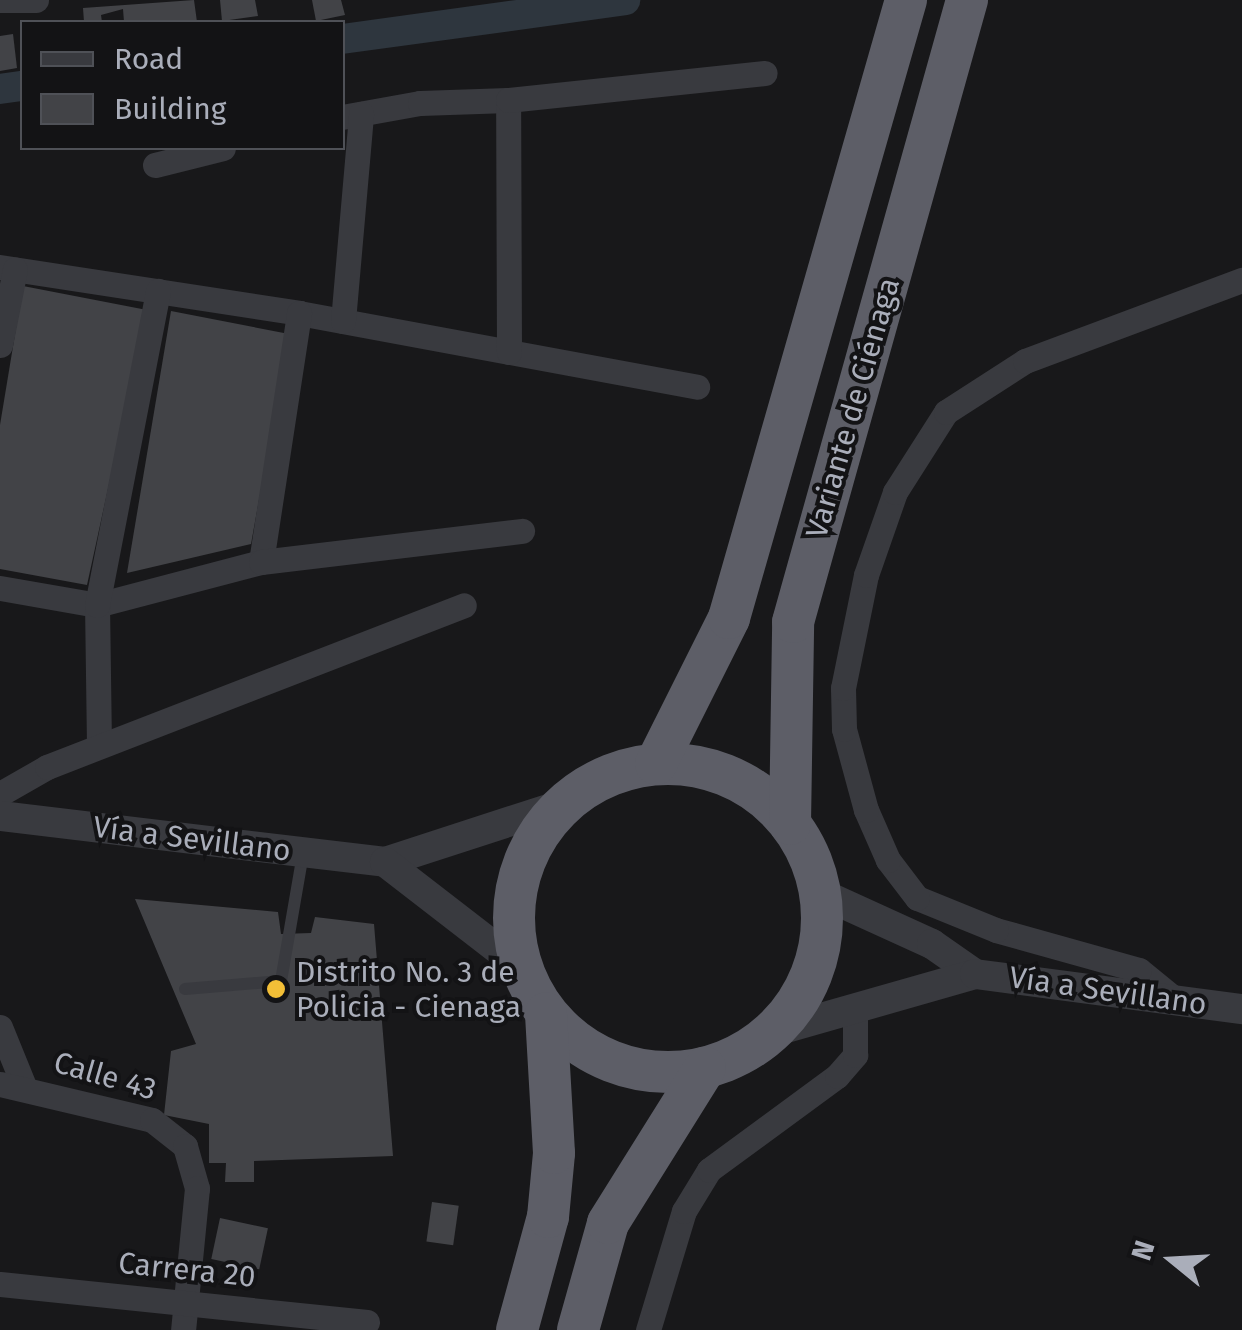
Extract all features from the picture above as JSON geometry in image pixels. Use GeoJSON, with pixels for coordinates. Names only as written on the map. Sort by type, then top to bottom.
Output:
{"type":"FeatureCollection","features":[{"type":"Feature","properties":{"kind":"highway","name":"Variante de Ciénaga"},"geometry":{"type":"LineString","coordinates":[[656,764],[729,618],[906,0]]}},
{"type":"Feature","properties":{"kind":"highway","name":"Variante de Ciénaga"},"geometry":{"type":"LineString","coordinates":[[790,824],[794,622],[967,0]]}},
{"type":"Feature","properties":{"kind":"highway"},"geometry":{"type":"LineString","coordinates":[[656,764],[730,776],[790,824],[820,893],[813,969],[772,1032],[705,1068],[654,1072],[617,1064],[583,1048],[546,1013],[522,968],[514,918],[522,868],[564,804],[607,776],[656,764]]}},
{"type":"Feature","properties":{"kind":"highway"},"geometry":{"type":"LineString","coordinates":[[517,1330],[548,1217],[554,1153],[546,1013]]}},
{"type":"Feature","properties":{"kind":"highway"},"geometry":{"type":"LineString","coordinates":[[578,1330],[608,1224],[705,1068]]}},
{"type":"Feature","properties":{"kind":"street"},"geometry":{"type":"LineString","coordinates":[[0,2],[36,0]]}},
{"type":"Feature","properties":{"kind":"street"},"geometry":{"type":"LineString","coordinates":[[342,321],[352,115],[766,74]]}},
{"type":"Feature","properties":{"kind":"street"},"geometry":{"type":"LineString","coordinates":[[508,100],[509,352]]}},
{"type":"Feature","properties":{"kind":"street"},"geometry":{"type":"LineString","coordinates":[[155,165],[215,150]]}},
{"type":"Feature","properties":{"kind":"street"},"geometry":{"type":"LineString","coordinates":[[0,345],[7,268],[299,313],[697,387]]}},
{"type":"Feature","properties":{"kind":"street"},"geometry":{"type":"LineString","coordinates":[[1177,1001],[1139,970],[996,930],[917,898],[888,860],[866,810],[844,729],[844,688],[866,575],[894,492],[946,412],[1025,361],[1242,280]]}},
{"type":"Feature","properties":{"kind":"street"},"geometry":{"type":"LineString","coordinates":[[99,746],[97,605],[158,291]]}},
{"type":"Feature","properties":{"kind":"street"},"geometry":{"type":"LineString","coordinates":[[262,562],[299,313]]}},
{"type":"Feature","properties":{"kind":"street"},"geometry":{"type":"LineString","coordinates":[[0,588],[97,605],[262,562],[522,531]]}},
{"type":"Feature","properties":{"kind":"street"},"geometry":{"type":"LineString","coordinates":[[0,794],[99,746],[464,605]]}},
{"type":"Feature","properties":{"kind":"street","name":"Vía a Sevillano"},"geometry":{"type":"LineString","coordinates":[[0,816],[384,862],[564,804]]}},
{"type":"Feature","properties":{"kind":"street"},"geometry":{"type":"LineString","coordinates":[[384,862],[522,968]]}},
{"type":"Feature","properties":{"kind":"street","name":"Vía a Sevillano"},"geometry":{"type":"LineString","coordinates":[[820,893],[932,944],[975,974]]}},
{"type":"Feature","properties":{"kind":"street","name":"Vía a Sevillano"},"geometry":{"type":"LineString","coordinates":[[772,1032],[975,974],[1242,1010]]}},
{"type":"Feature","properties":{"kind":"street"},"geometry":{"type":"LineString","coordinates":[[648,1330],[684,1211],[710,1170],[837,1076],[855,1055],[855,1010]]}},
{"type":"Feature","properties":{"kind":"street"},"geometry":{"type":"LineString","coordinates":[[0,1027],[12,1085]]}},
{"type":"Feature","properties":{"kind":"street","name":"Calle 43"},"geometry":{"type":"LineString","coordinates":[[12,1085],[152,1120],[186,1146],[197,1188],[184,1302]]}},
{"type":"Feature","properties":{"kind":"street","name":"Carrera 20"},"geometry":{"type":"LineString","coordinates":[[0,1284],[367,1322]]}},
{"type":"Feature","properties":{"kind":"street"},"geometry":{"type":"LineString","coordinates":[[182,1330],[184,1302]]}},
{"type":"Feature","properties":{"kind":"lane"},"geometry":{"type":"LineString","coordinates":[[184,988],[281,981],[303,852]]}},
{"type":"Feature","properties":{"kind":"building"},"geometry":{"type":"Polygon","coordinates":[[[194,0],[197,20],[124,20],[123,9],[101,15],[102,20],[84,20],[83,8],[194,0]]]}},
{"type":"Feature","properties":{"kind":"building"},"geometry":{"type":"Polygon","coordinates":[[[220,0],[255,0],[258,16],[222,20],[220,0]]]}},
{"type":"Feature","properties":{"kind":"building"},"geometry":{"type":"Polygon","coordinates":[[[312,0],[341,0],[345,15],[316,20],[312,0]]]}},
{"type":"Feature","properties":{"kind":"building"},"geometry":{"type":"Polygon","coordinates":[[[13,34],[17,68],[0,71],[0,36],[13,34]]]}},
{"type":"Feature","properties":{"kind":"building"},"geometry":{"type":"Polygon","coordinates":[[[23,286],[147,310],[87,585],[0,569],[0,425],[23,286]]]}},
{"type":"Feature","properties":{"kind":"building"},"geometry":{"type":"Polygon","coordinates":[[[171,311],[289,334],[251,544],[127,573],[171,311]]]}},
{"type":"Feature","properties":{"kind":"building","name":"Distrito No. 3 de Policia - Cienaga"},"geometry":{"type":"Polygon","coordinates":[[[135,899],[278,912],[281,934],[311,933],[315,917],[374,924],[393,1156],[254,1161],[254,1182],[225,1182],[226,1163],[209,1163],[209,1124],[164,1115],[171,1051],[196,1044],[135,899]]]}},
{"type":"Feature","properties":{"kind":"building"},"geometry":{"type":"Polygon","coordinates":[[[432,1202],[459,1206],[453,1245],[426,1242],[432,1202]]]}},
{"type":"Feature","properties":{"kind":"building"},"geometry":{"type":"Polygon","coordinates":[[[220,1218],[268,1228],[259,1269],[211,1259],[220,1218]]]}},
{"type":"Feature","properties":{"kind":"waterway"},"geometry":{"type":"LineString","coordinates":[[345,39],[625,0]]}},
{"type":"Feature","properties":{"kind":"waterway"},"geometry":{"type":"LineString","coordinates":[[0,89],[20,86]]}},
{"type":"Feature","properties":{"kind":"place","name":"Distrito No. 3 de Policia - Cienaga"},"geometry":{"type":"Point","coordinates":[276,989]}}]}
